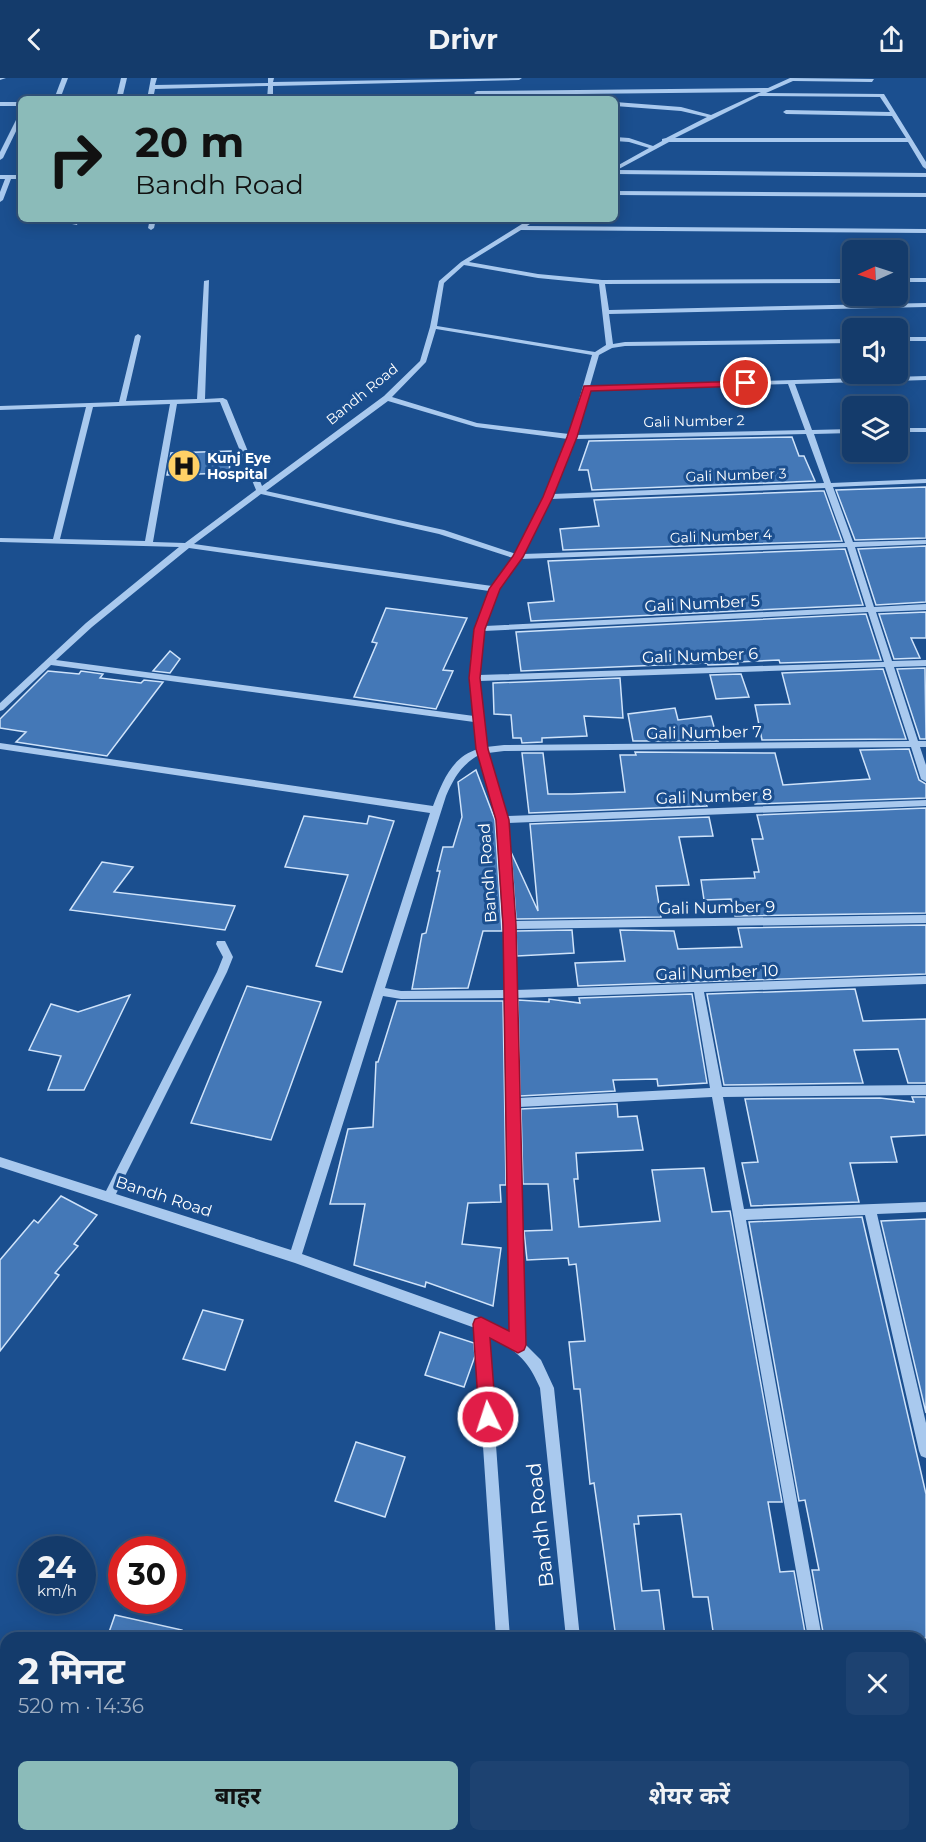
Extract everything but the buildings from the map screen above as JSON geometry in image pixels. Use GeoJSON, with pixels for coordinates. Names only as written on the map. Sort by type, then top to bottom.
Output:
{"type":"FeatureCollection","features":[{"type":"Feature","properties":{"kind":"street"},"geometry":{"type":"LineString","coordinates":[[58,96],[65,78]]}},
{"type":"Feature","properties":{"kind":"street"},"geometry":{"type":"LineString","coordinates":[[120,96],[124,78]]}},
{"type":"Feature","properties":{"kind":"street"},"geometry":{"type":"LineString","coordinates":[[151,96],[154,78]]}},
{"type":"Feature","properties":{"kind":"street"},"geometry":{"type":"LineString","coordinates":[[153,87],[271,81],[519,78]]}},
{"type":"Feature","properties":{"kind":"street"},"geometry":{"type":"LineString","coordinates":[[618,168],[652,147],[793,78],[871,78]]}},
{"type":"Feature","properties":{"kind":"street"},"geometry":{"type":"LineString","coordinates":[[473,79],[478,96],[770,90]]}},
{"type":"Feature","properties":{"kind":"street"},"geometry":{"type":"LineString","coordinates":[[270,96],[271,81]]}},
{"type":"Feature","properties":{"kind":"street"},"geometry":{"type":"LineString","coordinates":[[627,92],[630,104]]}},
{"type":"Feature","properties":{"kind":"street"},"geometry":{"type":"LineString","coordinates":[[759,95],[882,95],[926,167]]}},
{"type":"Feature","properties":{"kind":"street"},"geometry":{"type":"LineString","coordinates":[[0,104],[18,104]]}},
{"type":"Feature","properties":{"kind":"street"},"geometry":{"type":"LineString","coordinates":[[618,104],[681,109],[711,117]]}},
{"type":"Feature","properties":{"kind":"street"},"geometry":{"type":"LineString","coordinates":[[786,112],[894,114]]}},
{"type":"Feature","properties":{"kind":"street"},"geometry":{"type":"LineString","coordinates":[[0,158],[17,132]]}},
{"type":"Feature","properties":{"kind":"street"},"geometry":{"type":"LineString","coordinates":[[618,139],[652,147]]}},
{"type":"Feature","properties":{"kind":"street"},"geometry":{"type":"LineString","coordinates":[[664,141],[910,140]]}},
{"type":"Feature","properties":{"kind":"street"},"geometry":{"type":"LineString","coordinates":[[917,152],[926,152]]}},
{"type":"Feature","properties":{"kind":"street"},"geometry":{"type":"LineString","coordinates":[[618,170],[926,175]]}},
{"type":"Feature","properties":{"kind":"street"},"geometry":{"type":"LineString","coordinates":[[0,177],[18,177]]}},
{"type":"Feature","properties":{"kind":"street"},"geometry":{"type":"LineString","coordinates":[[0,200],[9,177]]}},
{"type":"Feature","properties":{"kind":"street"},"geometry":{"type":"LineString","coordinates":[[618,193],[926,195]]}},
{"type":"Feature","properties":{"kind":"street"},"geometry":{"type":"LineString","coordinates":[[151,228],[152,222]]}},
{"type":"Feature","properties":{"kind":"street","name":"Bandh Road"},"geometry":{"type":"LineString","coordinates":[[0,708],[48,662],[187,545],[387,398],[420,368],[433,327],[441,282],[463,263],[529,222]]}},
{"type":"Feature","properties":{"kind":"street"},"geometry":{"type":"LineString","coordinates":[[519,228],[926,231]]}},
{"type":"Feature","properties":{"kind":"street"},"geometry":{"type":"LineString","coordinates":[[463,263],[548,278],[602,282],[842,281]]}},
{"type":"Feature","properties":{"kind":"street"},"geometry":{"type":"LineString","coordinates":[[908,280],[926,280]]}},
{"type":"Feature","properties":{"kind":"street"},"geometry":{"type":"LineString","coordinates":[[201,400],[207,281]]}},
{"type":"Feature","properties":{"kind":"street"},"geometry":{"type":"LineString","coordinates":[[602,282],[610,346]]}},
{"type":"Feature","properties":{"kind":"street"},"geometry":{"type":"LineString","coordinates":[[606,312],[926,304]]}},
{"type":"Feature","properties":{"kind":"street"},"geometry":{"type":"LineString","coordinates":[[433,327],[597,354],[610,346],[842,341]]}},
{"type":"Feature","properties":{"kind":"street"},"geometry":{"type":"LineString","coordinates":[[122,402],[138,336]]}},
{"type":"Feature","properties":{"kind":"street"},"geometry":{"type":"LineString","coordinates":[[908,339],[926,339]]}},
{"type":"Feature","properties":{"kind":"street","name":"Bandh Road"},"geometry":{"type":"LineString","coordinates":[[518,1345],[509,925],[502,820],[482,749],[474,678],[480,629],[494,589],[518,557],[548,497],[572,437],[597,354]]}},
{"type":"Feature","properties":{"kind":"street"},"geometry":{"type":"LineString","coordinates":[[587,388],[926,378]]}},
{"type":"Feature","properties":{"kind":"street"},"geometry":{"type":"LineString","coordinates":[[791,382],[891,664],[913,744],[926,779]]}},
{"type":"Feature","properties":{"kind":"street","name":"Gali Number 2"},"geometry":{"type":"LineString","coordinates":[[387,398],[476,425],[572,437],[842,431]]}},
{"type":"Feature","properties":{"kind":"street"},"geometry":{"type":"LineString","coordinates":[[0,408],[224,400],[261,492],[441,532],[518,557]]}},
{"type":"Feature","properties":{"kind":"street"},"geometry":{"type":"LineString","coordinates":[[149,543],[174,401]]}},
{"type":"Feature","properties":{"kind":"street"},"geometry":{"type":"LineString","coordinates":[[56,541],[90,404]]}},
{"type":"Feature","properties":{"kind":"street"},"geometry":{"type":"LineString","coordinates":[[908,430],[926,430]]}},
{"type":"Feature","properties":{"kind":"street","name":"Gali Number 3"},"geometry":{"type":"LineString","coordinates":[[548,497],[926,481]]}},
{"type":"Feature","properties":{"kind":"street"},"geometry":{"type":"LineString","coordinates":[[0,540],[187,545],[494,589]]}},
{"type":"Feature","properties":{"kind":"street","name":"Gali Number 4"},"geometry":{"type":"LineString","coordinates":[[518,557],[926,542]]}},
{"type":"Feature","properties":{"kind":"street","name":"Gali Number 5"},"geometry":{"type":"LineString","coordinates":[[480,629],[926,607]]}},
{"type":"Feature","properties":{"kind":"street"},"geometry":{"type":"LineString","coordinates":[[48,662],[479,720]]}},
{"type":"Feature","properties":{"kind":"street","name":"Gali Number 6"},"geometry":{"type":"LineString","coordinates":[[474,678],[926,663]]}},
{"type":"Feature","properties":{"kind":"street","name":"Gali Number 7"},"geometry":{"type":"LineString","coordinates":[[482,749],[926,744]]}},
{"type":"Feature","properties":{"kind":"street"},"geometry":{"type":"LineString","coordinates":[[0,747],[436,810]]}},
{"type":"Feature","properties":{"kind":"street"},"geometry":{"type":"LineString","coordinates":[[295,1257],[436,810],[448,780],[460,762],[482,749]]}},
{"type":"Feature","properties":{"kind":"street","name":"Gali Number 8"},"geometry":{"type":"LineString","coordinates":[[502,820],[926,803]]}},
{"type":"Feature","properties":{"kind":"street","name":"Gali Number 9"},"geometry":{"type":"LineString","coordinates":[[509,925],[926,919]]}},
{"type":"Feature","properties":{"kind":"street"},"geometry":{"type":"LineString","coordinates":[[110,1197],[222,972],[228,957],[221,944]]}},
{"type":"Feature","properties":{"kind":"street","name":"Gali Number 10"},"geometry":{"type":"LineString","coordinates":[[379,991],[401,995],[510,994],[926,980]]}},
{"type":"Feature","properties":{"kind":"street"},"geometry":{"type":"LineString","coordinates":[[698,987],[814,1632]]}},
{"type":"Feature","properties":{"kind":"street"},"geometry":{"type":"LineString","coordinates":[[512,1102],[718,1092],[926,1090]]}},
{"type":"Feature","properties":{"kind":"street","name":"Bandh Road"},"geometry":{"type":"LineString","coordinates":[[0,1162],[295,1257],[481,1324],[518,1345],[536,1364],[546,1388],[572,1632]]}},
{"type":"Feature","properties":{"kind":"street"},"geometry":{"type":"LineString","coordinates":[[740,1215],[926,1207]]}},
{"type":"Feature","properties":{"kind":"street"},"geometry":{"type":"LineString","coordinates":[[870,1211],[926,1451]]}},
{"type":"Feature","properties":{"kind":"street"},"geometry":{"type":"LineString","coordinates":[[481,1324],[503,1632]]}},
{"type":"Feature","properties":{"kind":"place","name":"Kunj Eye Hospital"},"geometry":{"type":"Point","coordinates":[184,466]}},
{"type":"Feature","properties":{"kind":"route"},"geometry":{"type":"LineString","coordinates":[[488,1417],[481,1324],[518,1345],[509,925],[502,820],[482,749],[474,678],[480,629],[494,589],[518,557],[548,497],[572,437],[587,388],[746,383]]}}]}
